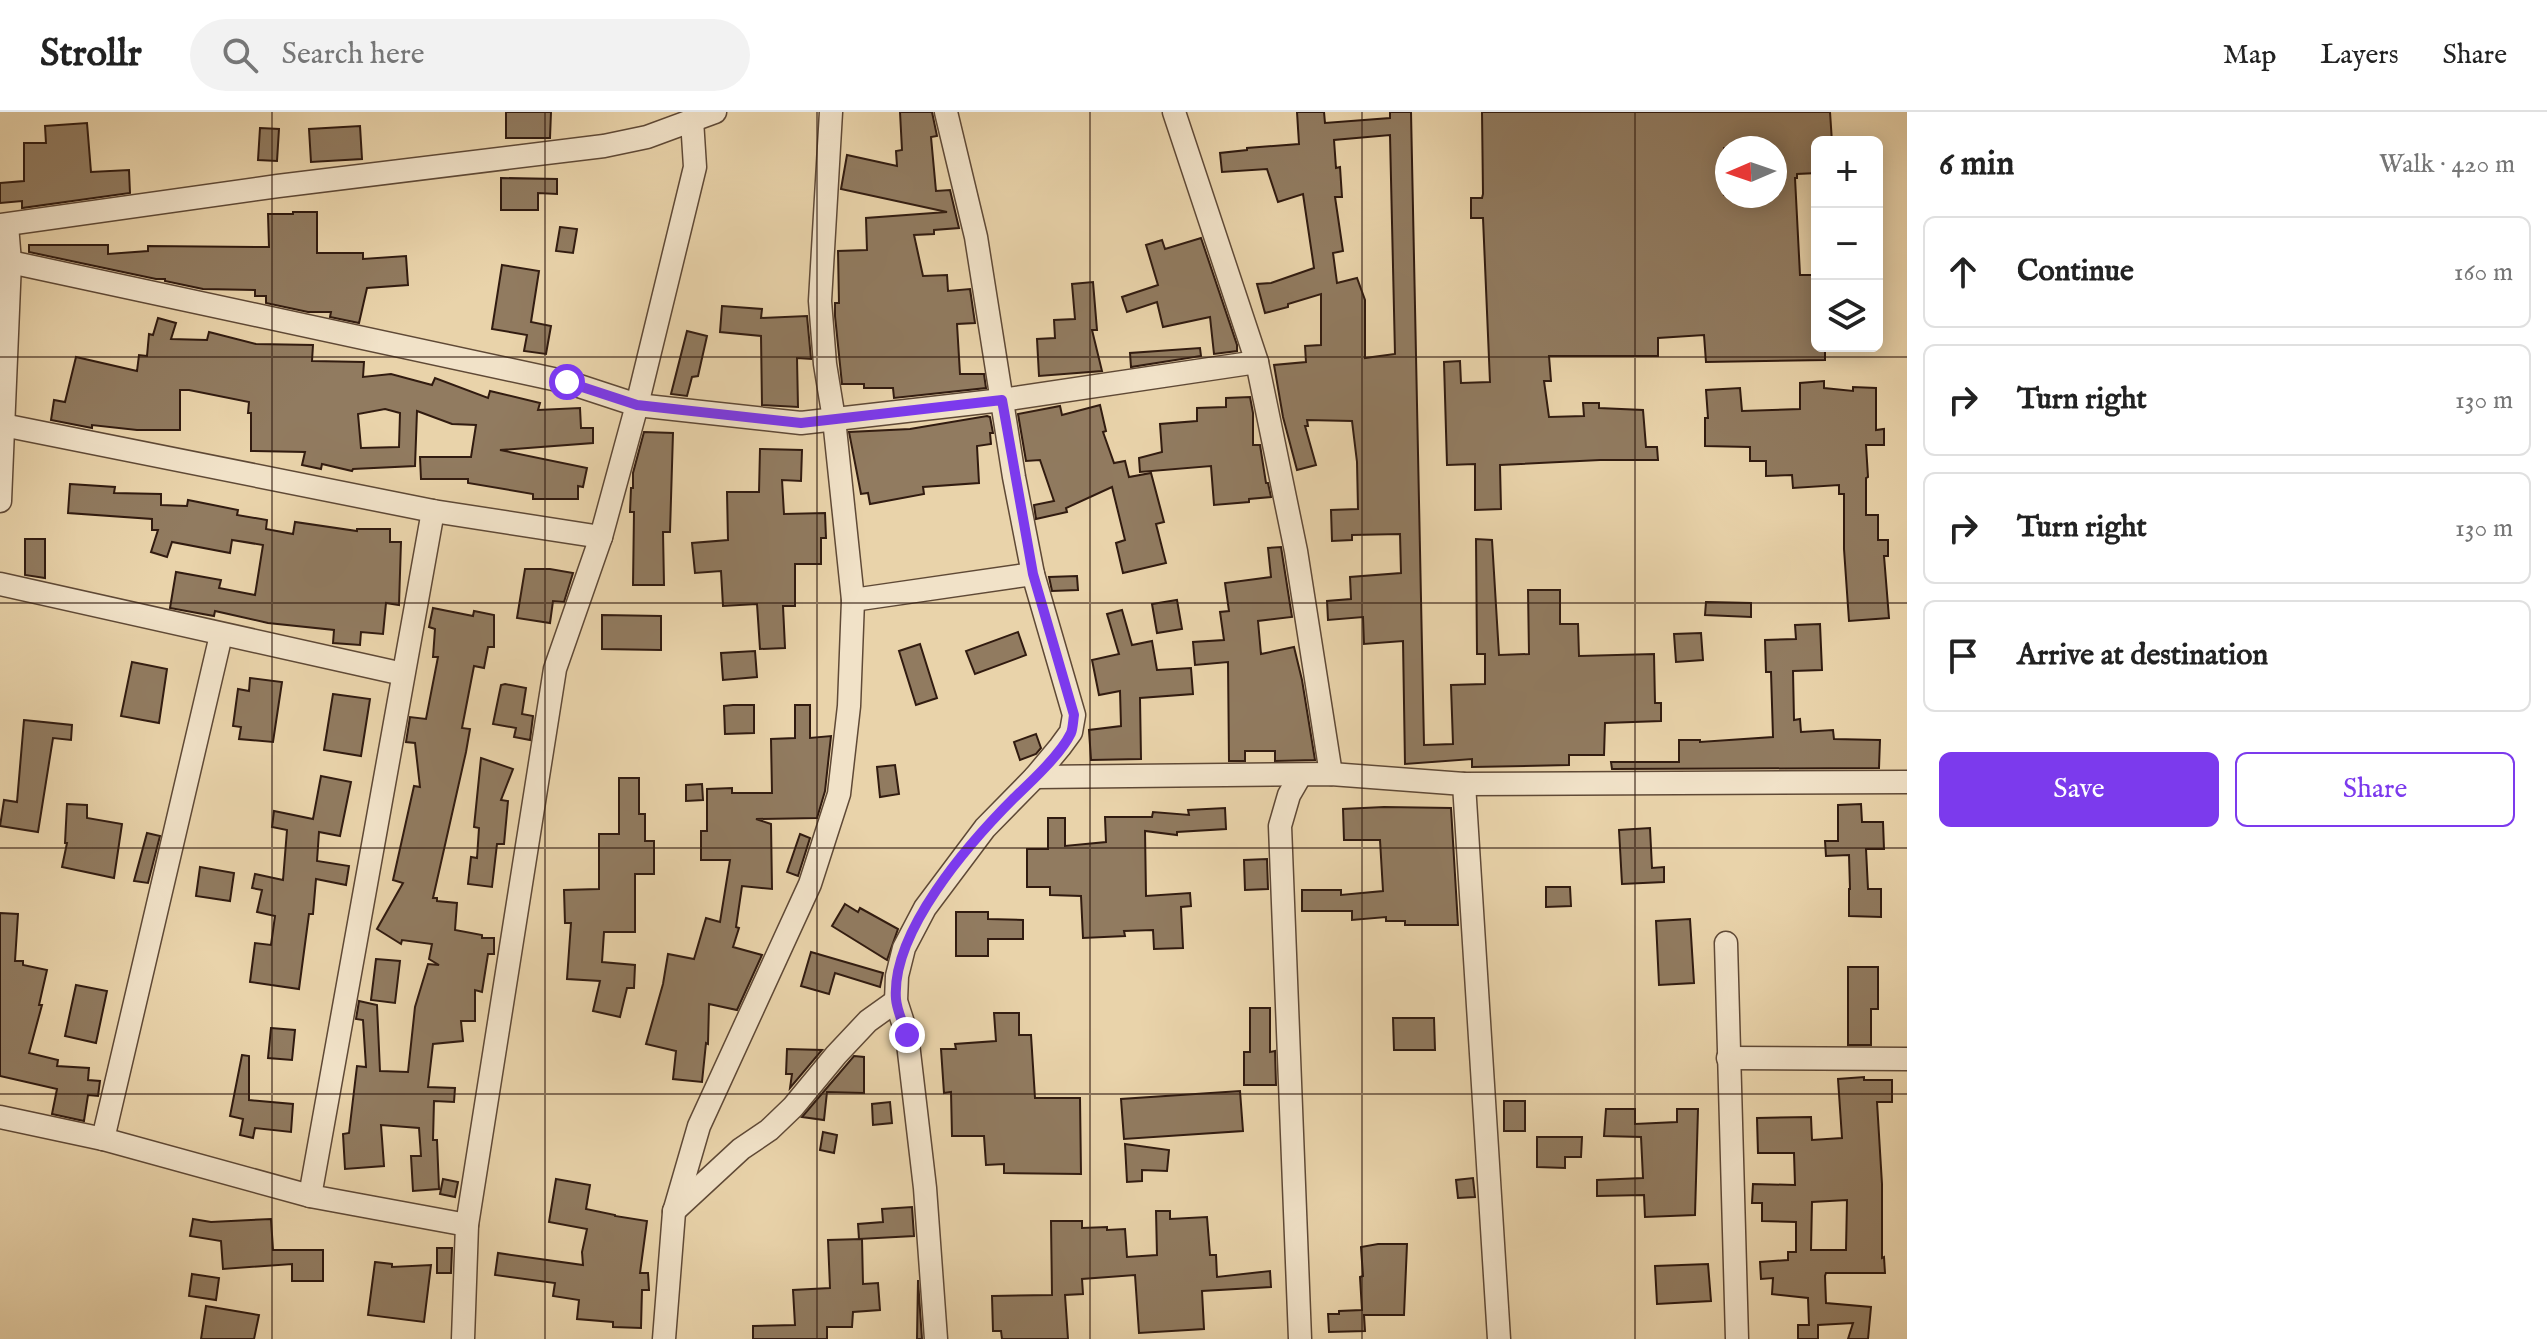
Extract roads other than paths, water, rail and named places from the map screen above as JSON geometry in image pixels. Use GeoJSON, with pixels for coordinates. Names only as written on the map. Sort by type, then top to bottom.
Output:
{"type":"FeatureCollection","features":[{"type":"Feature","properties":{"kind":"street"},"geometry":{"type":"LineString","coordinates":[[0,501],[10,262],[3,225],[278,186],[604,146],[647,137],[715,112]]}},
{"type":"Feature","properties":{"kind":"street"},"geometry":{"type":"LineString","coordinates":[[664,1339],[674,1212],[699,1126],[810,884],[839,794],[849,706],[853,600],[820,301],[831,112]]}},
{"type":"Feature","properties":{"kind":"street"},"geometry":{"type":"LineString","coordinates":[[936,1339],[925,1188],[907,1035],[896,1001],[897,976],[904,948],[925,908],[985,828],[1035,777],[1071,732],[1074,715],[1033,574],[976,237],[946,112]]}},
{"type":"Feature","properties":{"kind":"street"},"geometry":{"type":"LineString","coordinates":[[1174,112],[1257,362],[1296,551],[1331,774]]}},
{"type":"Feature","properties":{"kind":"street"},"geometry":{"type":"LineString","coordinates":[[463,1339],[467,1225],[555,669],[601,537],[637,405],[695,167],[692,120]]}},
{"type":"Feature","properties":{"kind":"street"},"geometry":{"type":"LineString","coordinates":[[10,262],[567,382],[637,405],[801,423],[1002,400],[1257,362]]}},
{"type":"Feature","properties":{"kind":"street"},"geometry":{"type":"LineString","coordinates":[[3,425],[433,511],[601,537]]}},
{"type":"Feature","properties":{"kind":"street"},"geometry":{"type":"LineString","coordinates":[[310,1196],[433,511]]}},
{"type":"Feature","properties":{"kind":"street"},"geometry":{"type":"LineString","coordinates":[[853,600],[1033,574]]}},
{"type":"Feature","properties":{"kind":"street"},"geometry":{"type":"LineString","coordinates":[[0,584],[403,674]]}},
{"type":"Feature","properties":{"kind":"street"},"geometry":{"type":"LineString","coordinates":[[103,1139],[221,635]]}},
{"type":"Feature","properties":{"kind":"street"},"geometry":{"type":"LineString","coordinates":[[1035,777],[1331,774],[1464,784],[1907,782]]}},
{"type":"Feature","properties":{"kind":"street"},"geometry":{"type":"LineString","coordinates":[[1300,776],[1289,795],[1280,826],[1300,1339]]}},
{"type":"Feature","properties":{"kind":"street"},"geometry":{"type":"LineString","coordinates":[[1464,784],[1499,1339]]}},
{"type":"Feature","properties":{"kind":"street"},"geometry":{"type":"LineString","coordinates":[[1726,943],[1737,1339]]}},
{"type":"Feature","properties":{"kind":"street"},"geometry":{"type":"LineString","coordinates":[[674,1212],[741,1149],[777,1122],[868,1021],[896,1001]]}},
{"type":"Feature","properties":{"kind":"street"},"geometry":{"type":"LineString","coordinates":[[1728,1058],[1907,1059]]}},
{"type":"Feature","properties":{"kind":"street"},"geometry":{"type":"LineString","coordinates":[[0,1117],[103,1139],[310,1196],[467,1225]]}}]}
